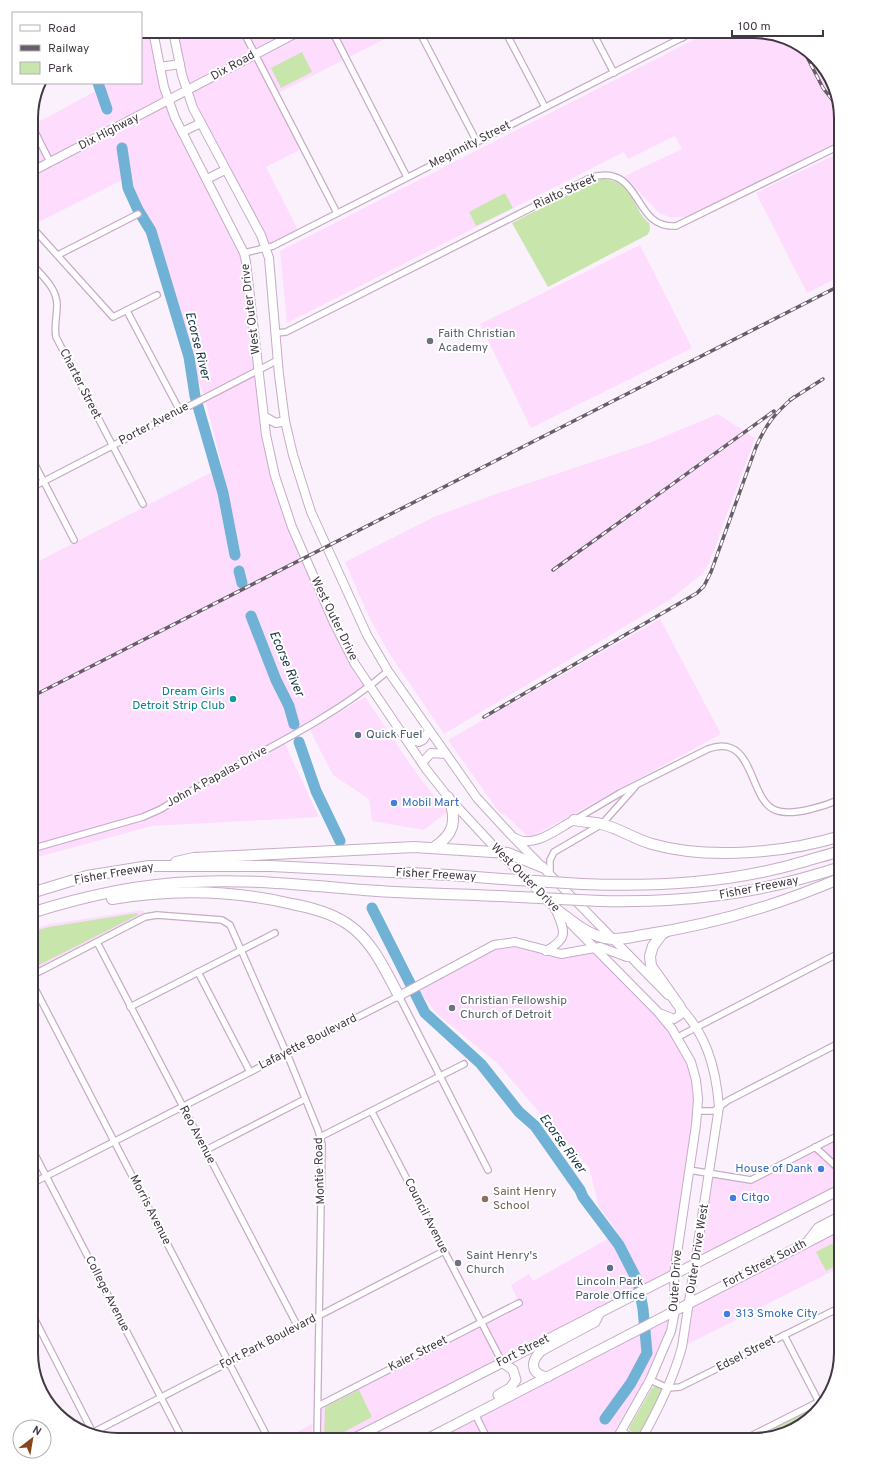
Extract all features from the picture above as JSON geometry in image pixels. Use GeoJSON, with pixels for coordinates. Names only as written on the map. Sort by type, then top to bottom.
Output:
{"type":"FeatureCollection","features":[{"type":"Feature","properties":{"kind":"highway"},"geometry":{"type":"LineString","coordinates":[[433,848],[446,839],[452,827],[453,812],[448,797]]}},
{"type":"Feature","properties":{"kind":"highway"},"geometry":{"type":"LineString","coordinates":[[574,820],[602,824],[653,845],[711,852],[781,849],[834,838]]}},
{"type":"Feature","properties":{"kind":"highway"},"geometry":{"type":"LineString","coordinates":[[164,866],[194,858],[374,848],[433,848],[499,852],[518,856],[542,867]]}},
{"type":"Feature","properties":{"kind":"highway","name":"Fisher Freeway"},"geometry":{"type":"LineString","coordinates":[[38,891],[69,881],[112,871],[149,866],[271,866],[450,875],[582,884],[629,885],[708,881],[776,870],[834,852]]}},
{"type":"Feature","properties":{"kind":"highway","name":"Fisher Freeway"},"geometry":{"type":"LineString","coordinates":[[38,911],[84,898],[157,885],[223,881],[600,901],[657,902],[729,895],[782,884],[834,869]]}},
{"type":"Feature","properties":{"kind":"highway"},"geometry":{"type":"LineString","coordinates":[[556,909],[588,932],[613,940],[667,931],[742,913],[814,890],[834,881]]}},
{"type":"Feature","properties":{"kind":"highway"},"geometry":{"type":"LineString","coordinates":[[52,906],[73,906],[148,894],[199,892],[250,896],[318,910],[338,918],[349,925],[367,942],[408,991]]}},
{"type":"Feature","properties":{"kind":"highway"},"geometry":{"type":"LineString","coordinates":[[667,931],[662,934],[653,946],[650,956],[651,966],[680,1007]]}},
{"type":"Feature","properties":{"kind":"main road","name":"West Outer Drive"},"geometry":{"type":"LineString","coordinates":[[154,38],[169,101],[182,132],[244,253],[266,435],[274,470],[292,527],[334,623],[355,664],[422,763],[448,797],[499,852],[658,1012],[678,1037],[694,1070],[697,1084],[698,1111]]}},
{"type":"Feature","properties":{"kind":"main road","name":"West Outer Drive"},"geometry":{"type":"LineString","coordinates":[[174,38],[187,91],[201,123],[266,248],[269,258],[285,421],[293,456],[312,512],[354,609],[388,670],[477,798],[510,836],[680,1007],[696,1027],[707,1047],[714,1069],[719,1107]]}},
{"type":"Feature","properties":{"kind":"main road","name":"Dix Road"},"geometry":{"type":"LineString","coordinates":[[187,91],[286,38]]}},
{"type":"Feature","properties":{"kind":"main road"},"geometry":{"type":"LineString","coordinates":[[160,67],[180,64]]}},
{"type":"Feature","properties":{"kind":"main road","name":"Dix Highway"},"geometry":{"type":"LineString","coordinates":[[38,168],[187,91]]}},
{"type":"Feature","properties":{"kind":"main road"},"geometry":{"type":"LineString","coordinates":[[182,132],[201,123]]}},
{"type":"Feature","properties":{"kind":"main road"},"geometry":{"type":"LineString","coordinates":[[207,179],[225,170]]}},
{"type":"Feature","properties":{"kind":"main road"},"geometry":{"type":"LineString","coordinates":[[265,417],[276,423],[285,421]]}},
{"type":"Feature","properties":{"kind":"main road"},"geometry":{"type":"LineString","coordinates":[[405,738],[419,742],[423,740],[429,731]]}},
{"type":"Feature","properties":{"kind":"main road"},"geometry":{"type":"LineString","coordinates":[[422,763],[431,753],[445,754]]}},
{"type":"Feature","properties":{"kind":"main road"},"geometry":{"type":"LineString","coordinates":[[510,836],[520,841],[530,842],[574,820]]}},
{"type":"Feature","properties":{"kind":"main road"},"geometry":{"type":"LineString","coordinates":[[546,951],[558,943],[564,935],[563,927],[556,909]]}},
{"type":"Feature","properties":{"kind":"main road","name":"Lafayette Boulevard"},"geometry":{"type":"LineString","coordinates":[[408,991],[494,945],[516,942],[561,954],[594,948]]}},
{"type":"Feature","properties":{"kind":"main road"},"geometry":{"type":"LineString","coordinates":[[594,948],[604,948],[632,959]]}},
{"type":"Feature","properties":{"kind":"main road"},"geometry":{"type":"LineString","coordinates":[[658,1012],[674,1019],[680,1015],[680,1007]]}},
{"type":"Feature","properties":{"kind":"main road","name":"Outer Drive West"},"geometry":{"type":"LineString","coordinates":[[668,1388],[676,1370],[682,1347],[719,1107]]}},
{"type":"Feature","properties":{"kind":"main road","name":"Outer Drive"},"geometry":{"type":"LineString","coordinates":[[621,1432],[650,1380],[669,1337],[674,1311],[674,1274],[698,1111]]}},
{"type":"Feature","properties":{"kind":"main road"},"geometry":{"type":"LineString","coordinates":[[694,1263],[834,1192]]}},
{"type":"Feature","properties":{"kind":"main road"},"geometry":{"type":"LineString","coordinates":[[807,1243],[818,1228],[834,1220]]}},
{"type":"Feature","properties":{"kind":"main road","name":"Fort Street South"},"geometry":{"type":"LineString","coordinates":[[689,1304],[834,1229]]}},
{"type":"Feature","properties":{"kind":"main road","name":"Fort Street"},"geometry":{"type":"LineString","coordinates":[[365,1433],[600,1312],[646,1290],[694,1263]]}},
{"type":"Feature","properties":{"kind":"main road"},"geometry":{"type":"LineString","coordinates":[[439,1433],[689,1304]]}},
{"type":"Feature","properties":{"kind":"main road"},"geometry":{"type":"LineString","coordinates":[[548,1377],[540,1374],[534,1368],[534,1360],[536,1356],[541,1351],[595,1322],[600,1312]]}},
{"type":"Feature","properties":{"kind":"main road"},"geometry":{"type":"LineString","coordinates":[[435,1433],[448,1421],[507,1391],[513,1385],[516,1380],[515,1372],[502,1362]]}},
{"type":"Feature","properties":{"kind":"main road"},"geometry":{"type":"LineString","coordinates":[[645,1433],[668,1388]]}},
{"type":"Feature","properties":{"kind":"street"},"geometry":{"type":"LineString","coordinates":[[247,38],[337,213]]}},
{"type":"Feature","properties":{"kind":"street"},"geometry":{"type":"LineString","coordinates":[[336,38],[407,177]]}},
{"type":"Feature","properties":{"kind":"street"},"geometry":{"type":"LineString","coordinates":[[423,38],[477,142]]}},
{"type":"Feature","properties":{"kind":"street"},"geometry":{"type":"LineString","coordinates":[[510,38],[545,107]]}},
{"type":"Feature","properties":{"kind":"street"},"geometry":{"type":"LineString","coordinates":[[596,38],[614,72]]}},
{"type":"Feature","properties":{"kind":"street","name":"Meginnity Street"},"geometry":{"type":"LineString","coordinates":[[244,253],[266,248],[682,38]]}},
{"type":"Feature","properties":{"kind":"street"},"geometry":{"type":"LineString","coordinates":[[38,137],[50,162]]}},
{"type":"Feature","properties":{"kind":"street","name":"Rialto Street"},"geometry":{"type":"LineString","coordinates":[[276,333],[286,332],[592,177],[607,175],[622,180],[633,190],[644,211],[651,219],[663,225],[676,226],[834,148]]}},
{"type":"Feature","properties":{"kind":"street"},"geometry":{"type":"LineString","coordinates":[[58,255],[138,214]]}},
{"type":"Feature","properties":{"kind":"street"},"geometry":{"type":"LineString","coordinates":[[38,234],[113,317],[157,295]]}},
{"type":"Feature","properties":{"kind":"street","name":"Charter Street"},"geometry":{"type":"LineString","coordinates":[[38,272],[54,290],[57,305],[54,325],[56,336],[112,447],[143,504]]}},
{"type":"Feature","properties":{"kind":"street"},"geometry":{"type":"LineString","coordinates":[[127,311],[180,411]]}},
{"type":"Feature","properties":{"kind":"street","name":"Porter Avenue"},"geometry":{"type":"LineString","coordinates":[[38,485],[278,360]]}},
{"type":"Feature","properties":{"kind":"street"},"geometry":{"type":"LineString","coordinates":[[38,470],[74,540]]}},
{"type":"Feature","properties":{"kind":"street","name":"John A Papalas Drive"},"geometry":{"type":"LineString","coordinates":[[38,847],[152,813],[314,722],[370,686],[388,670]]}},
{"type":"Feature","properties":{"kind":"street"},"geometry":{"type":"LineString","coordinates":[[574,820],[638,784],[708,749],[721,746],[734,750],[743,758],[765,800],[777,811],[808,809],[834,801]]}},
{"type":"Feature","properties":{"kind":"street"},"geometry":{"type":"LineString","coordinates":[[550,876],[550,860],[554,852],[602,824],[638,784]]}},
{"type":"Feature","properties":{"kind":"street","name":"Montie Road"},"geometry":{"type":"LineString","coordinates":[[97,942],[151,916],[227,921],[241,950],[286,1053],[320,1137],[322,1204],[317,1433]]}},
{"type":"Feature","properties":{"kind":"street"},"geometry":{"type":"LineString","coordinates":[[130,1007],[275,933]]}},
{"type":"Feature","properties":{"kind":"street"},"geometry":{"type":"LineString","coordinates":[[38,972],[97,942]]}},
{"type":"Feature","properties":{"kind":"street","name":"Reo Avenue"},"geometry":{"type":"LineString","coordinates":[[97,942],[298,1327]]}},
{"type":"Feature","properties":{"kind":"street"},"geometry":{"type":"LineString","coordinates":[[678,1037],[834,956]]}},
{"type":"Feature","properties":{"kind":"street"},"geometry":{"type":"LineString","coordinates":[[198,972],[250,1072]]}},
{"type":"Feature","properties":{"kind":"street"},"geometry":{"type":"LineString","coordinates":[[408,991],[440,1076],[488,1170]]}},
{"type":"Feature","properties":{"kind":"street","name":"Lafayette Boulevard"},"geometry":{"type":"LineString","coordinates":[[38,1180],[408,991]]}},
{"type":"Feature","properties":{"kind":"street","name":"Morris Avenue"},"geometry":{"type":"LineString","coordinates":[[38,994],[265,1433]]}},
{"type":"Feature","properties":{"kind":"street"},"geometry":{"type":"LineString","coordinates":[[698,1111],[714,1111],[727,1100],[834,1046]]}},
{"type":"Feature","properties":{"kind":"street"},"geometry":{"type":"LineString","coordinates":[[320,1137],[372,1112],[464,1064]]}},
{"type":"Feature","properties":{"kind":"street"},"geometry":{"type":"LineString","coordinates":[[206,1150],[305,1099]]}},
{"type":"Feature","properties":{"kind":"street","name":"Council Avenue"},"geometry":{"type":"LineString","coordinates":[[372,1112],[502,1362]]}},
{"type":"Feature","properties":{"kind":"street"},"geometry":{"type":"LineString","coordinates":[[689,1170],[751,1180],[834,1138]]}},
{"type":"Feature","properties":{"kind":"street"},"geometry":{"type":"LineString","coordinates":[[815,1147],[834,1165]]}},
{"type":"Feature","properties":{"kind":"street","name":"College Avenue"},"geometry":{"type":"LineString","coordinates":[[38,1160],[179,1433]]}},
{"type":"Feature","properties":{"kind":"street","name":"Fort Park Boulevard"},"geometry":{"type":"LineString","coordinates":[[98,1430],[444,1251]]}},
{"type":"Feature","properties":{"kind":"street","name":"Kaier Street"},"geometry":{"type":"LineString","coordinates":[[318,1406],[519,1303]]}},
{"type":"Feature","properties":{"kind":"street","name":"Edsel Street"},"geometry":{"type":"LineString","coordinates":[[668,1388],[680,1387],[834,1310]]}},
{"type":"Feature","properties":{"kind":"street"},"geometry":{"type":"LineString","coordinates":[[38,1326],[91,1428]]}},
{"type":"Feature","properties":{"kind":"street"},"geometry":{"type":"LineString","coordinates":[[784,1335],[818,1401]]}},
{"type":"Feature","properties":{"kind":"street"},"geometry":{"type":"LineString","coordinates":[[650,1380],[668,1388]]}},
{"type":"Feature","properties":{"kind":"street"},"geometry":{"type":"LineString","coordinates":[[758,1433],[812,1408]]}},
{"type":"Feature","properties":{"kind":"street"},"geometry":{"type":"LineString","coordinates":[[475,1414],[484,1433]]}},
{"type":"Feature","properties":{"kind":"shaded area"},"geometry":{"type":"Polygon","coordinates":[[[142,38],[154,38],[164,87],[240,244],[266,435],[303,553],[369,686],[283,740],[319,817],[152,826],[38,857],[38,561],[222,467],[205,398],[189,357],[151,231],[138,210],[128,188],[126,178],[38,222],[38,122],[105,86],[104,84],[142,84],[142,38]]]}},
{"type":"Feature","properties":{"kind":"shaded area"},"geometry":{"type":"Polygon","coordinates":[[[175,38],[387,38],[276,94],[303,148],[266,167],[299,232],[265,248],[193,108],[175,38]]]}},
{"type":"Feature","properties":{"kind":"shaded area"},"geometry":{"type":"Polygon","coordinates":[[[697,38],[760,38],[780,42],[790,46],[799,51],[821,73],[831,97],[834,118],[834,144],[693,216],[670,217],[659,213],[625,176],[682,149],[675,136],[628,159],[624,152],[287,323],[280,251],[697,38]]]}},
{"type":"Feature","properties":{"kind":"shaded area"},"geometry":{"type":"Polygon","coordinates":[[[834,155],[834,280],[807,293],[756,193],[834,155]]]}},
{"type":"Feature","properties":{"kind":"shaded area"},"geometry":{"type":"Polygon","coordinates":[[[640,245],[692,348],[531,428],[480,324],[640,245]]]}},
{"type":"Feature","properties":{"kind":"shaded area"},"geometry":{"type":"Polygon","coordinates":[[[718,414],[755,438],[709,563],[703,573],[671,599],[444,734],[389,653],[370,619],[345,562],[434,517],[496,494],[649,443],[718,414]]]}},
{"type":"Feature","properties":{"kind":"shaded area"},"geometry":{"type":"Polygon","coordinates":[[[660,619],[721,734],[529,838],[507,816],[499,812],[448,740],[660,619]]]}},
{"type":"Feature","properties":{"kind":"shaded area"},"geometry":{"type":"Polygon","coordinates":[[[365,697],[416,773],[447,812],[424,830],[372,821],[369,799],[333,775],[310,730],[365,697]]]}},
{"type":"Feature","properties":{"kind":"shaded area"},"geometry":{"type":"Polygon","coordinates":[[[143,910],[145,917],[38,972],[38,928],[51,924],[143,910]]]}},
{"type":"Feature","properties":{"kind":"shaded area"},"geometry":{"type":"Polygon","coordinates":[[[503,943],[553,953],[594,948],[683,1045],[698,1099],[674,1274],[365,1433],[317,1433],[318,1406],[519,1303],[511,1285],[529,1274],[533,1281],[618,1233],[599,1207],[589,1167],[497,1063],[437,1014],[416,987],[503,943]]]}},
{"type":"Feature","properties":{"kind":"shaded area"},"geometry":{"type":"Polygon","coordinates":[[[834,1138],[834,1193],[694,1263],[709,1173],[751,1180],[834,1138]]]}},
{"type":"Feature","properties":{"kind":"shaded area"},"geometry":{"type":"Polygon","coordinates":[[[834,1229],[834,1271],[682,1347],[689,1303],[834,1229]]]}},
{"type":"Feature","properties":{"kind":"shaded area"},"geometry":{"type":"Polygon","coordinates":[[[675,1311],[671,1331],[620,1433],[439,1433],[675,1311]]]}},
{"type":"Feature","properties":{"kind":"shaded area"},"geometry":{"type":"Polygon","coordinates":[[[312,1424],[312,1433],[295,1433],[312,1424]]]}},
{"type":"Feature","properties":{"kind":"green space"},"geometry":{"type":"Polygon","coordinates":[[[302,52],[312,72],[281,88],[271,68],[302,52]]]}},
{"type":"Feature","properties":{"kind":"green space"},"geometry":{"type":"Polygon","coordinates":[[[603,179],[614,181],[623,185],[628,190],[638,210],[649,223],[649,232],[647,235],[548,287],[512,223],[594,181],[603,179]]]}},
{"type":"Feature","properties":{"kind":"green space"},"geometry":{"type":"Polygon","coordinates":[[[505,193],[513,208],[476,226],[469,212],[505,193]]]}},
{"type":"Feature","properties":{"kind":"green space"},"geometry":{"type":"Polygon","coordinates":[[[137,913],[138,915],[38,965],[38,930],[137,913]]]}},
{"type":"Feature","properties":{"kind":"green space"},"geometry":{"type":"Polygon","coordinates":[[[834,1243],[834,1267],[826,1271],[816,1252],[834,1243]]]}},
{"type":"Feature","properties":{"kind":"green space"},"geometry":{"type":"Polygon","coordinates":[[[655,1386],[662,1390],[662,1393],[641,1433],[633,1433],[629,1430],[629,1428],[652,1388],[655,1386]]]}},
{"type":"Feature","properties":{"kind":"green space"},"geometry":{"type":"Polygon","coordinates":[[[359,1390],[372,1417],[342,1433],[324,1433],[325,1407],[359,1390]]]}},
{"type":"Feature","properties":{"kind":"green space"},"geometry":{"type":"Polygon","coordinates":[[[812,1408],[799,1420],[790,1425],[766,1432],[812,1408]]]}},
{"type":"Feature","properties":{"kind":"waterway","name":"Ecorse River"},"geometry":{"type":"LineString","coordinates":[[98,84],[107,109]]}},
{"type":"Feature","properties":{"kind":"waterway","name":"Ecorse River"},"geometry":{"type":"LineString","coordinates":[[122,148],[128,188],[138,210],[151,231],[189,357],[195,396],[223,493],[235,555]]}},
{"type":"Feature","properties":{"kind":"waterway","name":"Ecorse River"},"geometry":{"type":"LineString","coordinates":[[239,571],[242,583]]}},
{"type":"Feature","properties":{"kind":"waterway","name":"Ecorse River"},"geometry":{"type":"LineString","coordinates":[[251,616],[276,680],[289,706],[294,724]]}},
{"type":"Feature","properties":{"kind":"waterway","name":"Ecorse River"},"geometry":{"type":"LineString","coordinates":[[299,742],[316,791],[340,841]]}},
{"type":"Feature","properties":{"kind":"waterway","name":"Ecorse River"},"geometry":{"type":"LineString","coordinates":[[372,908],[425,1013],[481,1064],[519,1112],[535,1126],[580,1190],[583,1197],[619,1245],[638,1282],[643,1309],[647,1353],[631,1383],[605,1419]]}},
{"type":"Feature","properties":{"kind":"railway"},"geometry":{"type":"LineString","coordinates":[[808,59],[823,88],[831,99]]}},
{"type":"Feature","properties":{"kind":"railway"},"geometry":{"type":"LineString","coordinates":[[38,693],[834,289]]}},
{"type":"Feature","properties":{"kind":"railway"},"geometry":{"type":"LineString","coordinates":[[790,400],[823,379]]}},
{"type":"Feature","properties":{"kind":"railway"},"geometry":{"type":"LineString","coordinates":[[484,717],[697,593],[704,586],[711,572],[756,447],[767,425],[781,408],[794,397]]}},
{"type":"Feature","properties":{"kind":"railway"},"geometry":{"type":"LineString","coordinates":[[553,570],[774,411]]}},
{"type":"Feature","properties":{"kind":"place","name":"Faith Christian Academy"},"geometry":{"type":"Point","coordinates":[430,341]}},
{"type":"Feature","properties":{"kind":"place","name":"Dream Girls Detroit Strip Club"},"geometry":{"type":"Point","coordinates":[233,699]}},
{"type":"Feature","properties":{"kind":"place","name":"Quick Fuel"},"geometry":{"type":"Point","coordinates":[358,735]}},
{"type":"Feature","properties":{"kind":"place","name":"Mobil Mart"},"geometry":{"type":"Point","coordinates":[394,803]}},
{"type":"Feature","properties":{"kind":"place","name":"Christian Fellowship Church of Detroit"},"geometry":{"type":"Point","coordinates":[452,1008]}},
{"type":"Feature","properties":{"kind":"place","name":"House of Dank"},"geometry":{"type":"Point","coordinates":[821,1169]}},
{"type":"Feature","properties":{"kind":"place","name":"Citgo"},"geometry":{"type":"Point","coordinates":[733,1198]}},
{"type":"Feature","properties":{"kind":"place","name":"Saint Henry School"},"geometry":{"type":"Point","coordinates":[485,1199]}},
{"type":"Feature","properties":{"kind":"place","name":"Saint Henry's Church"},"geometry":{"type":"Point","coordinates":[458,1263]}},
{"type":"Feature","properties":{"kind":"place","name":"Lincoln Park Parole Office"},"geometry":{"type":"Point","coordinates":[610,1268]}},
{"type":"Feature","properties":{"kind":"place","name":"313 Smoke City"},"geometry":{"type":"Point","coordinates":[727,1314]}}]}
